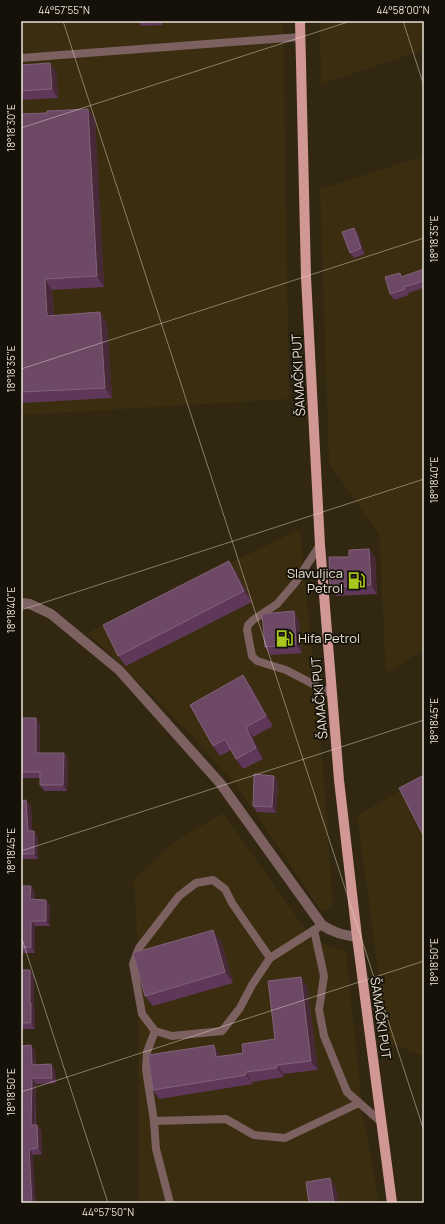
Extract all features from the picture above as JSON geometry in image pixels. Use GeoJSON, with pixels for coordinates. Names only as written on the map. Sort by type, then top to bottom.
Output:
{"type":"FeatureCollection","features":[{"type":"Feature","properties":{"kind":"main road","name":"ŠAMAČKI PUT"},"geometry":{"type":"LineString","coordinates":[[300,21],[306,277],[320,545],[339,780],[357,937],[392,1203]]}},
{"type":"Feature","properties":{"kind":"street"},"geometry":{"type":"LineString","coordinates":[[21,603],[30,604],[51,614],[119,670],[220,783],[318,927],[340,935],[357,937]]}},
{"type":"Feature","properties":{"kind":"lane"},"geometry":{"type":"LineString","coordinates":[[21,58],[300,37]]}},
{"type":"Feature","properties":{"kind":"lane"},"geometry":{"type":"LineString","coordinates":[[320,545],[295,583],[277,604],[253,620],[248,625],[247,630],[252,656],[258,661],[286,670],[332,694]]}},
{"type":"Feature","properties":{"kind":"lane"},"geometry":{"type":"LineString","coordinates":[[270,958],[232,903],[225,889],[213,880],[196,883],[179,896],[139,948],[133,964],[142,1014],[155,1032],[172,1036],[222,1031],[240,1008],[252,985],[270,958],[318,927],[324,976],[319,1010],[324,1036],[346,1092],[381,1122]]}},
{"type":"Feature","properties":{"kind":"lane"},"geometry":{"type":"LineString","coordinates":[[155,1032],[148,1052],[146,1070],[154,1121],[156,1149],[170,1203]]}},
{"type":"Feature","properties":{"kind":"lane"},"geometry":{"type":"LineString","coordinates":[[154,1121],[226,1120],[254,1135],[285,1138],[359,1102]]}},
{"type":"Feature","properties":{"kind":"lane"},"geometry":{"type":"LineString","coordinates":[[388,1203],[390,1189]]}},
{"type":"Feature","properties":{"kind":"shaded area"},"geometry":{"type":"Polygon","coordinates":[[[21,21],[283,21],[289,399],[21,415],[21,21]]]}},
{"type":"Feature","properties":{"kind":"shaded area"},"geometry":{"type":"Polygon","coordinates":[[[320,21],[424,21],[424,50],[321,84],[320,21]]]}},
{"type":"Feature","properties":{"kind":"shaded area"},"geometry":{"type":"Polygon","coordinates":[[[424,156],[424,650],[386,673],[379,534],[329,463],[320,189],[424,156]]]}},
{"type":"Feature","properties":{"kind":"shaded area"},"geometry":{"type":"Polygon","coordinates":[[[300,529],[320,729],[333,905],[322,912],[235,783],[185,728],[88,633],[300,529]]]}},
{"type":"Feature","properties":{"kind":"shaded area"},"geometry":{"type":"Polygon","coordinates":[[[424,778],[424,1056],[388,1043],[357,815],[424,778]]]}},
{"type":"Feature","properties":{"kind":"shaded area"},"geometry":{"type":"Polygon","coordinates":[[[223,813],[313,940],[346,952],[363,1115],[379,1203],[139,1203],[138,949],[134,880],[174,842],[223,813]]]}},
{"type":"Feature","properties":{"kind":"building"},"geometry":{"type":"Polygon","coordinates":[[[50,63],[52,89],[21,91],[21,65],[50,63]]]}},
{"type":"Feature","properties":{"kind":"building"},"geometry":{"type":"Polygon","coordinates":[[[88,109],[97,276],[45,279],[47,316],[100,312],[105,388],[21,392],[21,114],[88,109]]]}},
{"type":"Feature","properties":{"kind":"building"},"geometry":{"type":"Polygon","coordinates":[[[354,228],[361,248],[350,253],[342,232],[354,228]]]}},
{"type":"Feature","properties":{"kind":"building"},"geometry":{"type":"Polygon","coordinates":[[[424,269],[424,281],[404,287],[405,289],[390,294],[385,277],[400,273],[401,277],[424,269]]]}},
{"type":"Feature","properties":{"kind":"building","name":"Slavuljica Petrol"},"geometry":{"type":"Polygon","coordinates":[[[369,549],[371,585],[330,587],[329,557],[349,557],[349,550],[369,549]]]}},
{"type":"Feature","properties":{"kind":"building"},"geometry":{"type":"Polygon","coordinates":[[[229,561],[244,591],[118,656],[103,625],[229,561]]]}},
{"type":"Feature","properties":{"kind":"building"},"geometry":{"type":"Polygon","coordinates":[[[294,611],[296,644],[265,647],[262,614],[294,611]]]}},
{"type":"Feature","properties":{"kind":"building"},"geometry":{"type":"Polygon","coordinates":[[[243,675],[266,716],[246,727],[256,748],[236,759],[225,739],[213,746],[190,705],[243,675]]]}},
{"type":"Feature","properties":{"kind":"building"},"geometry":{"type":"Polygon","coordinates":[[[21,718],[36,718],[36,753],[64,753],[63,785],[40,785],[40,772],[21,772],[21,718]]]}},
{"type":"Feature","properties":{"kind":"building"},"geometry":{"type":"Polygon","coordinates":[[[254,774],[274,776],[272,807],[253,806],[254,774]]]}},
{"type":"Feature","properties":{"kind":"building"},"geometry":{"type":"Polygon","coordinates":[[[424,775],[424,837],[399,788],[424,775]]]}},
{"type":"Feature","properties":{"kind":"building"},"geometry":{"type":"Polygon","coordinates":[[[26,800],[28,831],[34,831],[34,854],[21,854],[21,801],[26,800]]]}},
{"type":"Feature","properties":{"kind":"building"},"geometry":{"type":"Polygon","coordinates":[[[21,886],[31,886],[30,899],[46,900],[46,921],[31,921],[31,947],[21,948],[21,886]]]}},
{"type":"Feature","properties":{"kind":"building"},"geometry":{"type":"Polygon","coordinates":[[[213,930],[225,972],[145,996],[133,953],[213,930]]]}},
{"type":"Feature","properties":{"kind":"building"},"geometry":{"type":"Polygon","coordinates":[[[21,970],[30,970],[31,1023],[21,1023],[21,970]]]}},
{"type":"Feature","properties":{"kind":"building"},"geometry":{"type":"Polygon","coordinates":[[[301,977],[311,1061],[277,1065],[277,1068],[246,1072],[246,1075],[153,1090],[148,1055],[214,1045],[216,1057],[243,1053],[242,1044],[275,1039],[268,981],[301,977]]]}},
{"type":"Feature","properties":{"kind":"building"},"geometry":{"type":"Polygon","coordinates":[[[31,1045],[32,1065],[51,1064],[52,1078],[32,1078],[31,1125],[37,1125],[38,1148],[29,1149],[32,1203],[21,1203],[21,1046],[31,1045]]]}},
{"type":"Feature","properties":{"kind":"building"},"geometry":{"type":"Polygon","coordinates":[[[330,1178],[334,1203],[309,1203],[306,1182],[330,1178]]]}},
{"type":"Feature","properties":{"kind":"place","name":"Slavuljica Petrol"},"geometry":{"type":"Point","coordinates":[356,580]}},
{"type":"Feature","properties":{"kind":"place","name":"Hifa Petrol"},"geometry":{"type":"Point","coordinates":[285,638]}}]}
